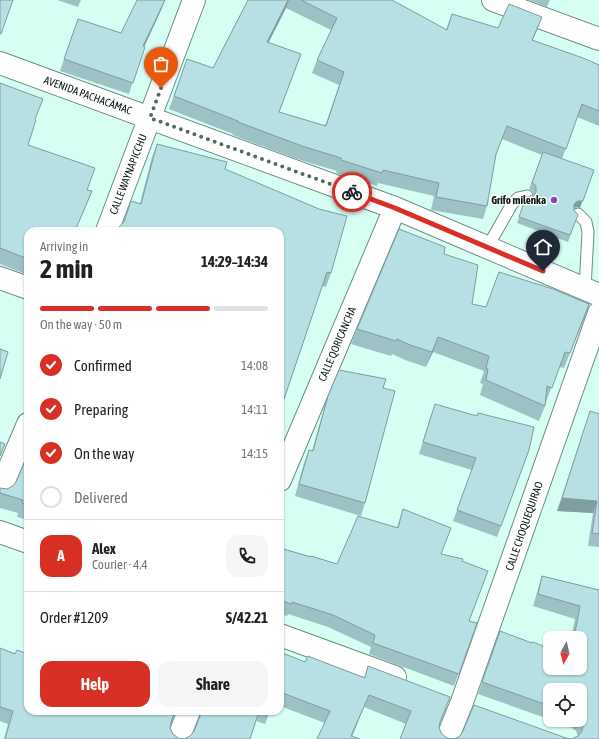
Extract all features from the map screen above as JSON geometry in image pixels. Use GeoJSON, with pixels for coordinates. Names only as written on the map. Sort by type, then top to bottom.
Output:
{"type":"FeatureCollection","features":[{"type":"Feature","properties":{"kind":"street","name":"CALLE WAYNAPICCHU"},"geometry":{"type":"LineString","coordinates":[[109,227],[194,0]]}},
{"type":"Feature","properties":{"kind":"street"},"geometry":{"type":"LineString","coordinates":[[493,0],[599,39]]}},
{"type":"Feature","properties":{"kind":"street","name":"AVENIDA PACHACÁMAC"},"geometry":{"type":"LineString","coordinates":[[0,64],[395,208],[592,292]]}},
{"type":"Feature","properties":{"kind":"street","name":"CALLE QORICANCHA"},"geometry":{"type":"LineString","coordinates":[[284,471],[395,208]]}},
{"type":"Feature","properties":{"kind":"street"},"geometry":{"type":"LineString","coordinates":[[0,278],[24,287]]}},
{"type":"Feature","properties":{"kind":"street","name":"CALLE CHOQUEQUIRAO"},"geometry":{"type":"LineString","coordinates":[[447,739],[470,705],[599,313]]}},
{"type":"Feature","properties":{"kind":"street"},"geometry":{"type":"LineString","coordinates":[[0,490],[24,433]]}},
{"type":"Feature","properties":{"kind":"street"},"geometry":{"type":"LineString","coordinates":[[0,532],[24,541]]}},
{"type":"Feature","properties":{"kind":"street"},"geometry":{"type":"LineString","coordinates":[[284,636],[411,683]]}},
{"type":"Feature","properties":{"kind":"street"},"geometry":{"type":"LineString","coordinates":[[440,694],[470,705]]}},
{"type":"Feature","properties":{"kind":"street"},"geometry":{"type":"LineString","coordinates":[[178,739],[187,715]]}},
{"type":"Feature","properties":{"kind":"lane"},"geometry":{"type":"LineString","coordinates":[[487,248],[512,204],[518,198],[527,196]]}},
{"type":"Feature","properties":{"kind":"lane"},"geometry":{"type":"LineString","coordinates":[[578,214],[586,222],[588,232],[592,292]]}},
{"type":"Feature","properties":{"kind":"building"},"geometry":{"type":"Polygon","coordinates":[[[0,0],[13,0],[1,34],[0,34],[0,0]]]}},
{"type":"Feature","properties":{"kind":"building"},"geometry":{"type":"Polygon","coordinates":[[[137,0],[165,0],[143,46],[145,47],[133,83],[64,59],[78,19],[121,33],[137,0]]]}},
{"type":"Feature","properties":{"kind":"building"},"geometry":{"type":"Polygon","coordinates":[[[248,0],[288,0],[267,42],[301,54],[279,112],[326,126],[344,72],[317,60],[337,18],[301,0],[392,0],[447,30],[452,14],[498,28],[509,4],[542,17],[532,40],[599,65],[599,111],[582,104],[566,149],[507,126],[496,154],[487,206],[436,197],[439,183],[383,170],[382,173],[341,160],[341,158],[302,146],[174,96],[187,59],[213,68],[248,0]]]}},
{"type":"Feature","properties":{"kind":"building"},"geometry":{"type":"Polygon","coordinates":[[[0,83],[43,99],[35,119],[36,120],[28,145],[95,168],[87,190],[92,191],[77,227],[24,227],[24,257],[0,248],[0,83]]]}},
{"type":"Feature","properties":{"kind":"building"},"geometry":{"type":"Polygon","coordinates":[[[157,144],[227,162],[225,169],[319,209],[347,216],[331,273],[327,272],[284,399],[284,227],[119,227],[124,222],[131,201],[141,204],[157,144]]]}},
{"type":"Feature","properties":{"kind":"building"},"geometry":{"type":"Polygon","coordinates":[[[543,152],[594,170],[583,201],[578,201],[574,205],[574,210],[578,215],[570,235],[519,217],[526,197],[534,195],[536,192],[536,187],[532,183],[543,152]]]}},
{"type":"Feature","properties":{"kind":"building"},"geometry":{"type":"Polygon","coordinates":[[[399,229],[445,247],[444,254],[478,265],[472,304],[486,307],[499,272],[553,289],[589,304],[570,353],[565,352],[552,388],[547,386],[545,406],[486,380],[488,369],[486,368],[489,356],[438,337],[432,352],[397,339],[396,341],[357,329],[399,229]]]}},
{"type":"Feature","properties":{"kind":"building"},"geometry":{"type":"Polygon","coordinates":[[[0,349],[8,352],[0,379],[0,349]]]}},
{"type":"Feature","properties":{"kind":"building"},"geometry":{"type":"Polygon","coordinates":[[[339,370],[386,379],[383,388],[395,391],[365,503],[299,484],[309,450],[313,451],[328,396],[339,370]]]}},
{"type":"Feature","properties":{"kind":"building"},"geometry":{"type":"Polygon","coordinates":[[[435,404],[477,416],[478,413],[534,427],[529,450],[501,526],[457,510],[476,458],[423,442],[435,404]]]}},
{"type":"Feature","properties":{"kind":"building"},"geometry":{"type":"Polygon","coordinates":[[[590,411],[599,414],[599,534],[592,533],[597,501],[562,498],[590,411]]]}},
{"type":"Feature","properties":{"kind":"building"},"geometry":{"type":"Polygon","coordinates":[[[0,442],[5,444],[0,456],[0,442]]]}},
{"type":"Feature","properties":{"kind":"building"},"geometry":{"type":"Polygon","coordinates":[[[24,463],[24,504],[22,503],[23,500],[0,493],[0,488],[7,489],[13,486],[24,463]]]}},
{"type":"Feature","properties":{"kind":"building"},"geometry":{"type":"Polygon","coordinates":[[[403,509],[451,528],[441,554],[463,559],[462,561],[488,571],[469,621],[477,623],[459,674],[373,643],[375,635],[333,615],[292,602],[291,604],[284,601],[284,549],[337,564],[358,516],[398,528],[403,509]]]}},
{"type":"Feature","properties":{"kind":"building"},"geometry":{"type":"Polygon","coordinates":[[[542,576],[599,590],[599,739],[572,739],[578,736],[582,731],[583,727],[587,727],[587,683],[543,683],[543,704],[482,682],[500,631],[543,646],[543,675],[587,675],[587,631],[575,631],[580,606],[538,594],[542,576]]]}},
{"type":"Feature","properties":{"kind":"building"},"geometry":{"type":"Polygon","coordinates":[[[0,648],[15,654],[17,650],[24,653],[24,715],[174,715],[170,728],[173,734],[178,738],[184,739],[5,739],[13,711],[0,707],[0,648]]]}},
{"type":"Feature","properties":{"kind":"building"},"geometry":{"type":"Polygon","coordinates":[[[284,654],[305,662],[308,656],[365,678],[368,666],[450,697],[439,728],[442,734],[447,738],[454,739],[400,739],[411,711],[369,695],[351,736],[360,739],[317,739],[330,711],[284,694],[284,654]]]}},
{"type":"Feature","properties":{"kind":"building"},"geometry":{"type":"Polygon","coordinates":[[[474,705],[572,739],[454,739],[460,736],[463,731],[474,705]]]}},
{"type":"Feature","properties":{"kind":"building"},"geometry":{"type":"Polygon","coordinates":[[[200,715],[258,715],[250,739],[184,739],[190,736],[194,731],[200,715]]]}},
{"type":"Feature","properties":{"kind":"way so far"},"geometry":{"type":"LineString","coordinates":[[161,88],[150,118],[352,192]]}},
{"type":"Feature","properties":{"kind":"place","name":"Grifo milenka"},"geometry":{"type":"Point","coordinates":[554,200]}},
{"type":"Feature","properties":{"kind":"route"},"geometry":{"type":"LineString","coordinates":[[352,192],[395,208],[543,271]]}}]}
